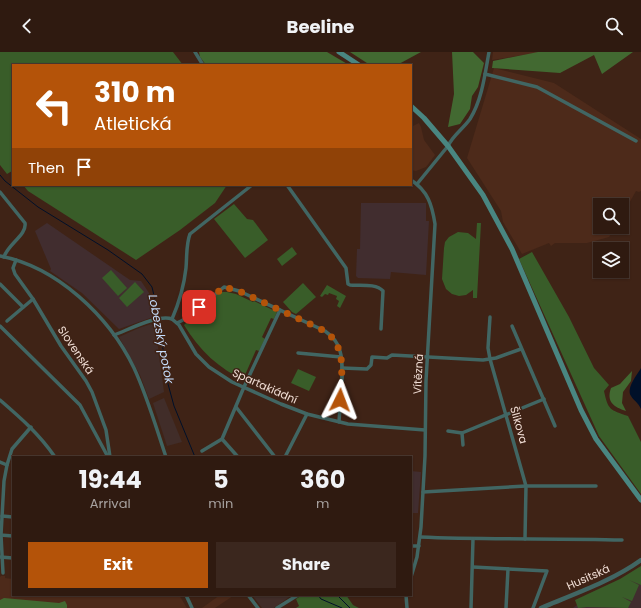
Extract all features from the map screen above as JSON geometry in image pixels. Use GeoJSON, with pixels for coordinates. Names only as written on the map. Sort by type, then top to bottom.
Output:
{"type":"FeatureCollection","features":[{"type":"Feature","properties":{"kind":"main road"},"geometry":{"type":"LineString","coordinates":[[339,52],[357,64]]}},
{"type":"Feature","properties":{"kind":"main road"},"geometry":{"type":"LineString","coordinates":[[412,107],[424,118],[448,146],[483,195],[512,249],[581,410],[596,439],[641,500]]}},
{"type":"Feature","properties":{"kind":"street"},"geometry":{"type":"LineString","coordinates":[[195,52],[202,64]]}},
{"type":"Feature","properties":{"kind":"street"},"geometry":{"type":"LineString","coordinates":[[417,184],[448,146],[451,139],[469,120],[474,111],[481,93],[489,52]]}},
{"type":"Feature","properties":{"kind":"street"},"geometry":{"type":"LineString","coordinates":[[485,74],[537,87],[636,141]]}},
{"type":"Feature","properties":{"kind":"street","name":"Vítězná"},"geometry":{"type":"LineString","coordinates":[[412,181],[417,184],[430,200],[435,224],[423,492],[419,546],[412,572]]}},
{"type":"Feature","properties":{"kind":"street"},"geometry":{"type":"LineString","coordinates":[[114,335],[154,320],[163,318],[172,319],[181,298],[186,274],[188,240],[190,234],[251,186]]}},
{"type":"Feature","properties":{"kind":"street"},"geometry":{"type":"LineString","coordinates":[[288,186],[346,268],[348,284],[354,286],[376,287],[383,291],[381,329]]}},
{"type":"Feature","properties":{"kind":"street"},"geometry":{"type":"LineString","coordinates":[[0,192],[26,226],[25,230],[2,256],[33,266],[54,277],[88,305],[114,335],[136,374],[148,401],[166,456]]}},
{"type":"Feature","properties":{"kind":"street","name":"Slovenská"},"geometry":{"type":"LineString","coordinates":[[16,260],[13,268],[14,272],[33,299],[61,346],[92,392],[106,430],[109,456]]}},
{"type":"Feature","properties":{"kind":"street"},"geometry":{"type":"LineString","coordinates":[[0,284],[23,307]]}},
{"type":"Feature","properties":{"kind":"street"},"geometry":{"type":"LineString","coordinates":[[177,323],[187,318],[224,287],[239,291],[329,334],[338,345],[341,357],[342,368],[338,422]]}},
{"type":"Feature","properties":{"kind":"street"},"geometry":{"type":"LineString","coordinates":[[7,321],[33,299]]}},
{"type":"Feature","properties":{"kind":"street"},"geometry":{"type":"LineString","coordinates":[[202,451],[222,439],[280,310]]}},
{"type":"Feature","properties":{"kind":"street","name":"Šlikova"},"geometry":{"type":"LineString","coordinates":[[490,317],[488,348],[490,359],[526,486],[525,539]]}},
{"type":"Feature","properties":{"kind":"street","name":"Spartakiádní"},"geometry":{"type":"LineString","coordinates":[[172,319],[177,323],[202,361],[220,376],[244,388],[307,414],[338,422],[385,428],[425,430]]}},
{"type":"Feature","properties":{"kind":"street"},"geometry":{"type":"LineString","coordinates":[[0,326],[80,405],[108,456]]}},
{"type":"Feature","properties":{"kind":"street"},"geometry":{"type":"LineString","coordinates":[[512,326],[555,426]]}},
{"type":"Feature","properties":{"kind":"street"},"geometry":{"type":"LineString","coordinates":[[342,368],[369,369],[372,357],[387,358],[392,355],[483,360],[521,349]]}},
{"type":"Feature","properties":{"kind":"street"},"geometry":{"type":"LineString","coordinates":[[298,353],[341,357]]}},
{"type":"Feature","properties":{"kind":"street"},"geometry":{"type":"LineString","coordinates":[[0,400],[31,427],[55,456]]}},
{"type":"Feature","properties":{"kind":"street"},"geometry":{"type":"LineString","coordinates":[[448,431],[462,432],[544,400]]}},
{"type":"Feature","properties":{"kind":"street"},"geometry":{"type":"LineString","coordinates":[[236,406],[274,456]]}},
{"type":"Feature","properties":{"kind":"street"},"geometry":{"type":"LineString","coordinates":[[286,456],[307,414]]}},
{"type":"Feature","properties":{"kind":"street"},"geometry":{"type":"LineString","coordinates":[[3,574],[0,535],[2,516],[2,481],[12,449],[31,427]]}},
{"type":"Feature","properties":{"kind":"street"},"geometry":{"type":"LineString","coordinates":[[462,432],[463,445]]}},
{"type":"Feature","properties":{"kind":"street"},"geometry":{"type":"LineString","coordinates":[[222,439],[237,456]]}},
{"type":"Feature","properties":{"kind":"street"},"geometry":{"type":"LineString","coordinates":[[0,462],[7,464]]}},
{"type":"Feature","properties":{"kind":"street"},"geometry":{"type":"LineString","coordinates":[[423,492],[526,486],[596,486]]}},
{"type":"Feature","properties":{"kind":"street"},"geometry":{"type":"LineString","coordinates":[[2,516],[12,517]]}},
{"type":"Feature","properties":{"kind":"street"},"geometry":{"type":"LineString","coordinates":[[0,535],[12,536]]}},
{"type":"Feature","properties":{"kind":"street"},"geometry":{"type":"LineString","coordinates":[[420,536],[474,539],[622,540]]}},
{"type":"Feature","properties":{"kind":"street"},"geometry":{"type":"LineString","coordinates":[[471,608],[474,539]]}},
{"type":"Feature","properties":{"kind":"street"},"geometry":{"type":"LineString","coordinates":[[412,546],[419,546]]}},
{"type":"Feature","properties":{"kind":"street"},"geometry":{"type":"LineString","coordinates":[[1,557],[12,558]]}},
{"type":"Feature","properties":{"kind":"street","name":"Husitská"},"geometry":{"type":"LineString","coordinates":[[541,608],[615,575],[641,560]]}},
{"type":"Feature","properties":{"kind":"street"},"geometry":{"type":"LineString","coordinates":[[472,567],[547,572],[533,608]]}},
{"type":"Feature","properties":{"kind":"street"},"geometry":{"type":"LineString","coordinates":[[506,608],[508,569]]}},
{"type":"Feature","properties":{"kind":"street"},"geometry":{"type":"LineString","coordinates":[[186,596],[192,608]]}},
{"type":"Feature","properties":{"kind":"street"},"geometry":{"type":"LineString","coordinates":[[249,596],[258,608]]}},
{"type":"Feature","properties":{"kind":"street"},"geometry":{"type":"LineString","coordinates":[[278,608],[296,596]]}},
{"type":"Feature","properties":{"kind":"street"},"geometry":{"type":"LineString","coordinates":[[406,596],[407,608]]}},
{"type":"Feature","properties":{"kind":"shaded area"},"geometry":{"type":"Polygon","coordinates":[[[493,52],[543,52],[492,60],[493,52]]]}},
{"type":"Feature","properties":{"kind":"shaded area"},"geometry":{"type":"Polygon","coordinates":[[[494,68],[554,83],[641,139],[641,191],[636,191],[629,204],[629,198],[593,198],[593,234],[611,234],[609,237],[587,243],[555,243],[551,246],[549,243],[522,254],[503,222],[501,211],[467,158],[494,68]]]}},
{"type":"Feature","properties":{"kind":"shaded area"},"geometry":{"type":"Polygon","coordinates":[[[419,123],[424,140],[435,155],[426,167],[416,171],[412,170],[412,126],[419,123]]]}},
{"type":"Feature","properties":{"kind":"shaded area"},"geometry":{"type":"Polygon","coordinates":[[[361,203],[426,203],[426,221],[429,221],[426,275],[391,272],[390,279],[358,278],[356,276],[357,249],[360,249],[361,203]]]}},
{"type":"Feature","properties":{"kind":"shaded area"},"geometry":{"type":"Polygon","coordinates":[[[47,223],[130,280],[141,281],[149,293],[153,317],[119,329],[82,293],[50,271],[51,269],[35,231],[47,223]]]}},
{"type":"Feature","properties":{"kind":"shaded area"},"geometry":{"type":"Polygon","coordinates":[[[151,324],[155,327],[156,332],[164,392],[149,399],[140,375],[119,337],[151,324]]]}},
{"type":"Feature","properties":{"kind":"shaded area"},"geometry":{"type":"Polygon","coordinates":[[[164,398],[182,442],[167,446],[153,403],[164,398]]]}},
{"type":"Feature","properties":{"kind":"shaded area"},"geometry":{"type":"Polygon","coordinates":[[[412,471],[421,472],[418,513],[412,513],[412,471]]]}},
{"type":"Feature","properties":{"kind":"shaded area"},"geometry":{"type":"Polygon","coordinates":[[[641,570],[641,608],[573,608],[577,605],[641,570]]]}},
{"type":"Feature","properties":{"kind":"shaded area"},"geometry":{"type":"Polygon","coordinates":[[[5,576],[5,578],[12,579],[12,596],[180,596],[187,608],[25,608],[0,604],[0,577],[5,576]]]}},
{"type":"Feature","properties":{"kind":"shaded area"},"geometry":{"type":"Polygon","coordinates":[[[219,596],[233,596],[215,608],[202,608],[219,596]]]}},
{"type":"Feature","properties":{"kind":"shaded area"},"geometry":{"type":"Polygon","coordinates":[[[253,596],[291,596],[274,608],[262,608],[253,596]]]}},
{"type":"Feature","properties":{"kind":"green space"},"geometry":{"type":"Polygon","coordinates":[[[0,52],[173,52],[182,64],[12,64],[12,171],[7,174],[0,165],[0,52]]]}},
{"type":"Feature","properties":{"kind":"green space"},"geometry":{"type":"Polygon","coordinates":[[[199,52],[327,52],[347,64],[205,64],[200,57],[199,52]]]}},
{"type":"Feature","properties":{"kind":"green space"},"geometry":{"type":"Polygon","coordinates":[[[350,52],[421,52],[399,64],[368,64],[350,52]]]}},
{"type":"Feature","properties":{"kind":"green space"},"geometry":{"type":"Polygon","coordinates":[[[452,52],[473,52],[484,63],[478,87],[472,96],[470,109],[460,124],[448,127],[454,94],[452,52]]]}},
{"type":"Feature","properties":{"kind":"green space"},"geometry":{"type":"Polygon","coordinates":[[[538,52],[633,52],[602,74],[594,55],[560,73],[492,68],[493,61],[538,52]]]}},
{"type":"Feature","properties":{"kind":"green space"},"geometry":{"type":"Polygon","coordinates":[[[24,186],[226,186],[215,203],[180,230],[136,260],[28,191],[24,186]]]}},
{"type":"Feature","properties":{"kind":"green space"},"geometry":{"type":"Polygon","coordinates":[[[234,204],[247,219],[253,220],[268,240],[245,258],[214,219],[234,204]]]}},
{"type":"Feature","properties":{"kind":"green space"},"geometry":{"type":"Polygon","coordinates":[[[477,223],[481,223],[477,298],[473,298],[473,290],[466,295],[459,296],[452,294],[446,289],[442,279],[445,242],[449,237],[458,232],[468,233],[476,239],[477,223]]]}},
{"type":"Feature","properties":{"kind":"green space"},"geometry":{"type":"Polygon","coordinates":[[[292,247],[297,254],[282,266],[277,259],[292,247]]]}},
{"type":"Feature","properties":{"kind":"green space"},"geometry":{"type":"Polygon","coordinates":[[[532,252],[569,317],[594,368],[609,385],[604,391],[609,406],[617,412],[628,416],[641,442],[641,494],[599,436],[519,259],[532,252]]]}},
{"type":"Feature","properties":{"kind":"green space"},"geometry":{"type":"Polygon","coordinates":[[[111,270],[127,288],[118,296],[102,278],[111,270]]]}},
{"type":"Feature","properties":{"kind":"green space"},"geometry":{"type":"Polygon","coordinates":[[[135,282],[144,292],[127,307],[119,298],[135,282]]]}},
{"type":"Feature","properties":{"kind":"green space"},"geometry":{"type":"Polygon","coordinates":[[[303,283],[316,297],[296,314],[292,312],[283,302],[303,283]]]}},
{"type":"Feature","properties":{"kind":"green space"},"geometry":{"type":"Polygon","coordinates":[[[327,285],[346,296],[340,308],[337,306],[339,301],[336,299],[337,296],[329,293],[328,295],[325,294],[322,297],[320,296],[327,285]]]}},
{"type":"Feature","properties":{"kind":"green space"},"geometry":{"type":"Polygon","coordinates":[[[222,292],[236,294],[277,312],[274,319],[271,318],[262,337],[265,339],[259,351],[256,350],[245,375],[248,377],[246,381],[227,371],[210,358],[196,343],[184,325],[189,319],[222,292]]]}},
{"type":"Feature","properties":{"kind":"green space"},"geometry":{"type":"Polygon","coordinates":[[[298,369],[316,377],[309,391],[291,383],[298,369]]]}},
{"type":"Feature","properties":{"kind":"green space"},"geometry":{"type":"Polygon","coordinates":[[[632,371],[631,381],[623,392],[622,403],[626,411],[618,408],[612,403],[610,400],[610,393],[611,388],[620,384],[632,371]]]}},
{"type":"Feature","properties":{"kind":"green space"},"geometry":{"type":"Polygon","coordinates":[[[641,566],[641,585],[629,580],[639,585],[632,601],[622,597],[631,602],[628,608],[578,608],[575,600],[620,579],[641,566]]]}},
{"type":"Feature","properties":{"kind":"green space"},"geometry":{"type":"Polygon","coordinates":[[[300,596],[347,596],[353,605],[359,608],[296,608],[299,606],[296,599],[300,596]]]}},
{"type":"Feature","properties":{"kind":"green space"},"geometry":{"type":"Polygon","coordinates":[[[4,598],[59,603],[65,601],[67,608],[0,608],[0,600],[4,598]]]}},
{"type":"Feature","properties":{"kind":"water"},"geometry":{"type":"Polygon","coordinates":[[[641,368],[641,409],[632,398],[630,389],[641,368]]]}},
{"type":"Feature","properties":{"kind":"waterway","name":"Lobezský potok"},"geometry":{"type":"LineString","coordinates":[[0,175],[5,181],[38,207],[108,250],[142,274],[152,287],[159,317]]}},
{"type":"Feature","properties":{"kind":"waterway","name":"Lobezský potok"},"geometry":{"type":"LineString","coordinates":[[159,321],[168,384],[174,406],[195,456]]}},
{"type":"Feature","properties":{"kind":"waterway","name":"Lobezský potok"},"geometry":{"type":"LineString","coordinates":[[319,596],[321,599],[342,608]]}},
{"type":"Feature","properties":{"kind":"waterway"},"geometry":{"type":"LineString","coordinates":[[338,596],[350,608]]}},
{"type":"Feature","properties":{"kind":"route"},"geometry":{"type":"LineString","coordinates":[[199,307],[224,287],[239,291],[325,331],[335,340],[340,351],[342,368],[340,400]]}}]}
